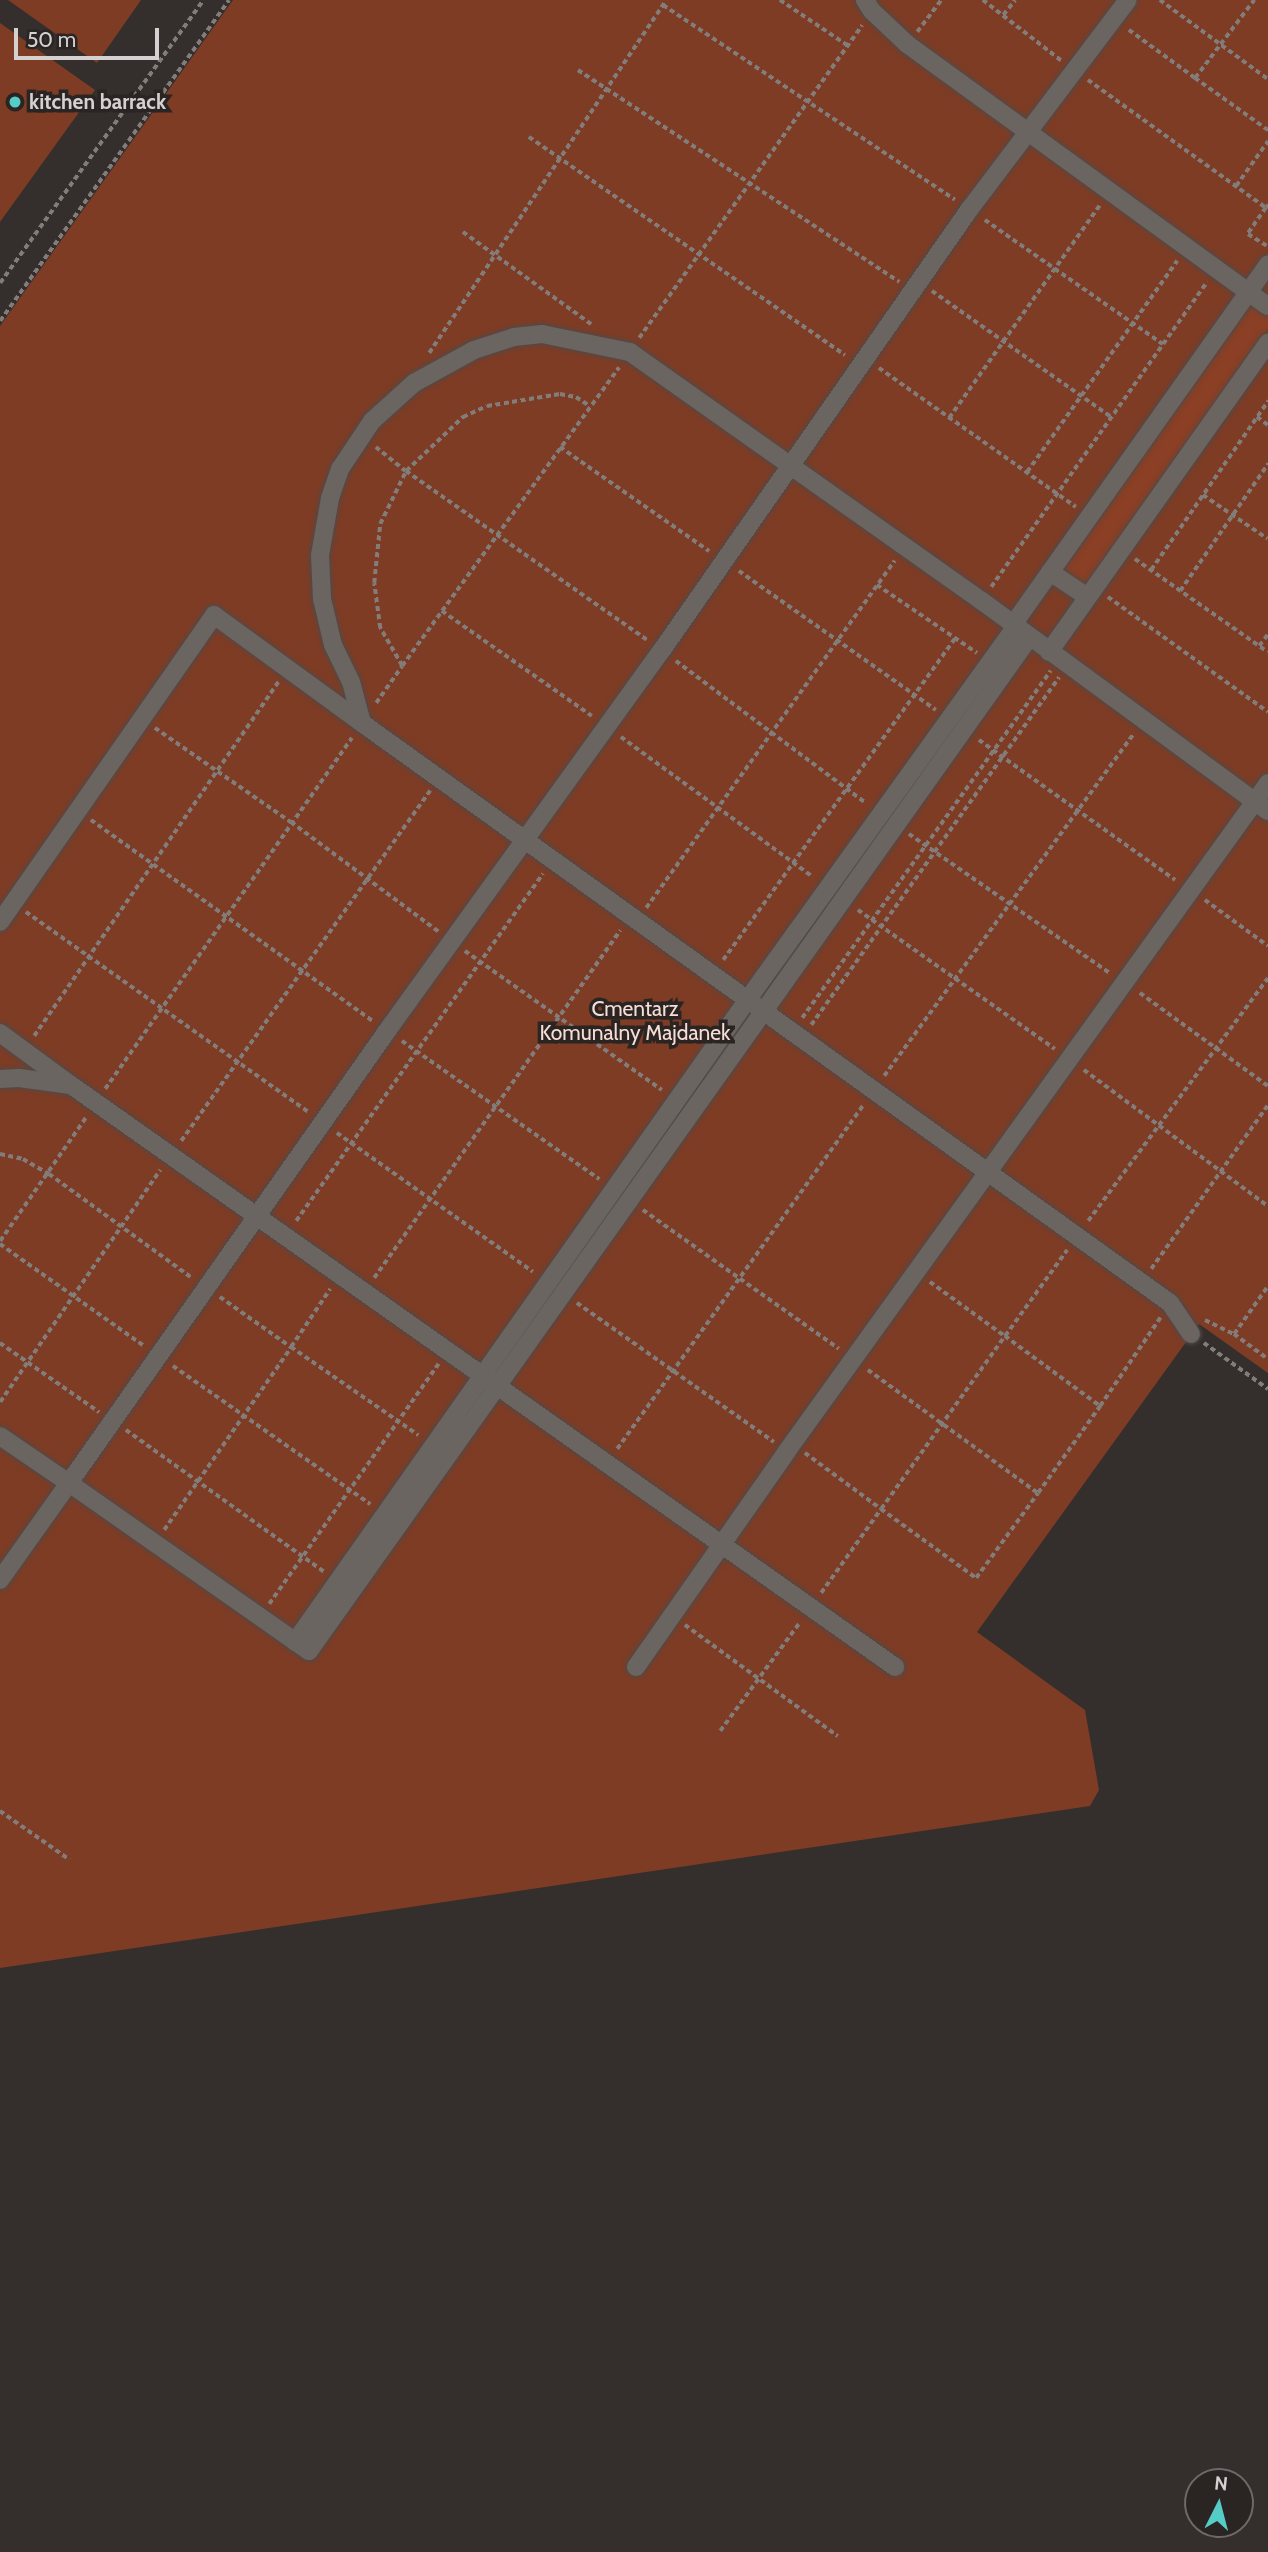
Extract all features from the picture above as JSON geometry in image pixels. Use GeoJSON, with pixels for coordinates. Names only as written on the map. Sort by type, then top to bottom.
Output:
{"type":"FeatureCollection","features":[{"type":"Feature","properties":{"kind":"street"},"geometry":{"type":"LineString","coordinates":[[0,1580],[322,1122],[662,650],[969,210],[1129,0]]}},
{"type":"Feature","properties":{"kind":"street"},"geometry":{"type":"LineString","coordinates":[[869,6],[907,44],[1268,306]]}},
{"type":"Feature","properties":{"kind":"street"},"geometry":{"type":"LineString","coordinates":[[0,1436],[309,1651],[488,1382],[622,1195],[763,1010],[888,819],[956,725],[1018,630],[1049,572],[1268,264]]}},
{"type":"Feature","properties":{"kind":"street"},"geometry":{"type":"LineString","coordinates":[[362,723],[351,682],[333,645],[320,575],[330,498],[340,469],[361,436],[393,401],[431,372],[474,349],[514,337],[542,334],[630,352],[982,601],[1261,806]]}},
{"type":"Feature","properties":{"kind":"street"},"geometry":{"type":"LineString","coordinates":[[1058,659],[1090,592],[1268,343]]}},
{"type":"Feature","properties":{"kind":"street"},"geometry":{"type":"LineString","coordinates":[[1049,572],[1090,592]]}},
{"type":"Feature","properties":{"kind":"street"},"geometry":{"type":"LineString","coordinates":[[0,922],[214,615],[1170,1303],[1191,1334]]}},
{"type":"Feature","properties":{"kind":"street"},"geometry":{"type":"LineString","coordinates":[[956,725],[990,663],[1018,630]]}},
{"type":"Feature","properties":{"kind":"street"},"geometry":{"type":"LineString","coordinates":[[636,1667],[987,1171],[1191,891],[1261,806],[1268,783]]}},
{"type":"Feature","properties":{"kind":"street"},"geometry":{"type":"LineString","coordinates":[[622,1195],[678,1101],[748,999],[828,888],[888,819]]}},
{"type":"Feature","properties":{"kind":"street"},"geometry":{"type":"LineString","coordinates":[[0,1033],[338,1277],[722,1543],[895,1667]]}},
{"type":"Feature","properties":{"kind":"street"},"geometry":{"type":"LineString","coordinates":[[0,1079],[19,1078],[71,1085]]}},
{"type":"Feature","properties":{"kind":"street"},"geometry":{"type":"LineString","coordinates":[[295,1642],[434,1446],[488,1382]]}},
{"type":"Feature","properties":{"kind":"path"},"geometry":{"type":"LineString","coordinates":[[0,282],[203,0]]}},
{"type":"Feature","properties":{"kind":"path"},"geometry":{"type":"LineString","coordinates":[[0,321],[229,0]]}},
{"type":"Feature","properties":{"kind":"path"},"geometry":{"type":"LineString","coordinates":[[431,372],[427,357],[666,0]]}},
{"type":"Feature","properties":{"kind":"path"},"geometry":{"type":"LineString","coordinates":[[780,0],[846,45]]}},
{"type":"Feature","properties":{"kind":"path"},"geometry":{"type":"LineString","coordinates":[[907,44],[942,0]]}},
{"type":"Feature","properties":{"kind":"path"},"geometry":{"type":"LineString","coordinates":[[984,0],[1075,71],[1267,206],[1248,233],[1268,247]]}},
{"type":"Feature","properties":{"kind":"path"},"geometry":{"type":"LineString","coordinates":[[1003,15],[1015,0]]}},
{"type":"Feature","properties":{"kind":"path"},"geometry":{"type":"LineString","coordinates":[[1160,0],[1268,79]]}},
{"type":"Feature","properties":{"kind":"path"},"geometry":{"type":"LineString","coordinates":[[1195,78],[1254,0]]}},
{"type":"Feature","properties":{"kind":"path"},"geometry":{"type":"LineString","coordinates":[[663,5],[1056,268],[1163,344]]}},
{"type":"Feature","properties":{"kind":"path"},"geometry":{"type":"LineString","coordinates":[[385,1514],[0,1242],[291,822],[630,352],[696,254],[750,184],[846,45],[869,6]]}},
{"type":"Feature","properties":{"kind":"path"},"geometry":{"type":"LineString","coordinates":[[1114,19],[1268,130]]}},
{"type":"Feature","properties":{"kind":"path"},"geometry":{"type":"LineString","coordinates":[[578,70],[750,184],[1003,342],[1111,417]]}},
{"type":"Feature","properties":{"kind":"path"},"geometry":{"type":"LineString","coordinates":[[529,137],[696,254],[949,418],[1057,493]]}},
{"type":"Feature","properties":{"kind":"path"},"geometry":{"type":"LineString","coordinates":[[1236,186],[1268,141]]}},
{"type":"Feature","properties":{"kind":"path"},"geometry":{"type":"LineString","coordinates":[[949,418],[1110,192]]}},
{"type":"Feature","properties":{"kind":"path"},"geometry":{"type":"LineString","coordinates":[[463,232],[596,328]]}},
{"type":"Feature","properties":{"kind":"path"},"geometry":{"type":"LineString","coordinates":[[1027,472],[1187,247]]}},
{"type":"Feature","properties":{"kind":"path"},"geometry":{"type":"LineString","coordinates":[[982,601],[1216,269]]}},
{"type":"Feature","properties":{"kind":"path"},"geometry":{"type":"LineString","coordinates":[[402,666],[380,628],[374,583],[380,524],[406,471],[463,417],[487,406],[560,394],[576,397],[590,406]]}},
{"type":"Feature","properties":{"kind":"path"},"geometry":{"type":"LineString","coordinates":[[1151,570],[1268,401]]}},
{"type":"Feature","properties":{"kind":"path"},"geometry":{"type":"LineString","coordinates":[[1257,417],[1268,425]]}},
{"type":"Feature","properties":{"kind":"path"},"geometry":{"type":"LineString","coordinates":[[361,436],[406,471],[662,650],[925,846],[1125,983],[1268,1086]]}},
{"type":"Feature","properties":{"kind":"path"},"geometry":{"type":"LineString","coordinates":[[560,447],[838,639],[1268,946]]}},
{"type":"Feature","properties":{"kind":"path"},"geometry":{"type":"LineString","coordinates":[[1180,591],[1268,464]]}},
{"type":"Feature","properties":{"kind":"path"},"geometry":{"type":"LineString","coordinates":[[1203,495],[1268,539]]}},
{"type":"Feature","properties":{"kind":"path"},"geometry":{"type":"LineString","coordinates":[[363,1294],[559,1016],[717,808],[903,547]]}},
{"type":"Feature","properties":{"kind":"path"},"geometry":{"type":"LineString","coordinates":[[1120,549],[1268,652]]}},
{"type":"Feature","properties":{"kind":"path"},"geometry":{"type":"LineString","coordinates":[[877,584],[990,663]]}},
{"type":"Feature","properties":{"kind":"path"},"geometry":{"type":"LineString","coordinates":[[1090,592],[1268,712]]}},
{"type":"Feature","properties":{"kind":"path"},"geometry":{"type":"LineString","coordinates":[[442,611],[606,726],[828,888]]}},
{"type":"Feature","properties":{"kind":"path"},"geometry":{"type":"LineString","coordinates":[[1259,646],[1268,634]]}},
{"type":"Feature","properties":{"kind":"path"},"geometry":{"type":"LineString","coordinates":[[713,973],[955,638]]}},
{"type":"Feature","properties":{"kind":"path"},"geometry":{"type":"LineString","coordinates":[[797,1034],[925,846],[1058,659]]}},
{"type":"Feature","properties":{"kind":"path"},"geometry":{"type":"LineString","coordinates":[[797,1034],[1003,757],[1058,659]]}},
{"type":"Feature","properties":{"kind":"path"},"geometry":{"type":"LineString","coordinates":[[25,1050],[287,668]]}},
{"type":"Feature","properties":{"kind":"path"},"geometry":{"type":"LineString","coordinates":[[607,1463],[1144,718]]}},
{"type":"Feature","properties":{"kind":"path"},"geometry":{"type":"LineString","coordinates":[[142,719],[291,822],[452,941],[678,1101]]}},
{"type":"Feature","properties":{"kind":"path"},"geometry":{"type":"LineString","coordinates":[[0,1402],[236,1062],[439,778]]}},
{"type":"Feature","properties":{"kind":"path"},"geometry":{"type":"LineString","coordinates":[[78,811],[739,1278],[1038,1493]]}},
{"type":"Feature","properties":{"kind":"path"},"geometry":{"type":"LineString","coordinates":[[285,1237],[554,859]]}},
{"type":"Feature","properties":{"kind":"path"},"geometry":{"type":"LineString","coordinates":[[13,903],[555,1288],[881,1509],[976,1578],[1100,1406],[1170,1303]]}},
{"type":"Feature","properties":{"kind":"path"},"geometry":{"type":"LineString","coordinates":[[881,1509],[1004,1336],[1268,978]]}},
{"type":"Feature","properties":{"kind":"path"},"geometry":{"type":"LineString","coordinates":[[1141,1282],[1268,1105]]}},
{"type":"Feature","properties":{"kind":"path"},"geometry":{"type":"LineString","coordinates":[[0,1154],[23,1159],[49,1174],[120,1228],[434,1446]]}},
{"type":"Feature","properties":{"kind":"path"},"geometry":{"type":"LineString","coordinates":[[916,1271],[1100,1406]]}},
{"type":"Feature","properties":{"kind":"path"},"geometry":{"type":"LineString","coordinates":[[155,1543],[338,1277]]}},
{"type":"Feature","properties":{"kind":"path"},"geometry":{"type":"LineString","coordinates":[[1234,1334],[1268,1286]]}},
{"type":"Feature","properties":{"kind":"path"},"geometry":{"type":"LineString","coordinates":[[1202,1318],[1234,1334],[1268,1359]]}},
{"type":"Feature","properties":{"kind":"path"},"geometry":{"type":"LineString","coordinates":[[1191,1334],[1268,1389]]}},
{"type":"Feature","properties":{"kind":"path"},"geometry":{"type":"LineString","coordinates":[[0,1343],[198,1479],[337,1582]]}},
{"type":"Feature","properties":{"kind":"path"},"geometry":{"type":"LineString","coordinates":[[259,1617],[446,1353]]}},
{"type":"Feature","properties":{"kind":"path"},"geometry":{"type":"LineString","coordinates":[[672,1616],[838,1736]]}},
{"type":"Feature","properties":{"kind":"path"},"geometry":{"type":"LineString","coordinates":[[0,1811],[70,1860]]}},
{"type":"Feature","properties":{"kind":"green space"},"geometry":{"type":"Polygon","coordinates":[[[8,0],[141,0],[97,63],[8,0]]]}},
{"type":"Feature","properties":{"kind":"green space","name":"Cmentarz Komunalny Majdanek"},"geometry":{"type":"Polygon","coordinates":[[[233,0],[1268,0],[1268,1373],[1199,1324],[977,1632],[1085,1710],[1099,1790],[1090,1806],[0,1968],[0,326],[233,0]]]}},
{"type":"Feature","properties":{"kind":"green space"},"geometry":{"type":"Polygon","coordinates":[[[0,23],[95,90],[0,222],[0,23]]]}},
{"type":"Feature","properties":{"kind":"shaded area"},"geometry":{"type":"Polygon","coordinates":[[[1248,301],[1268,316],[1268,328],[1084,586],[1058,569],[1248,301]]]}},
{"type":"Feature","properties":{"kind":"place","name":"kitchen barrack"},"geometry":{"type":"Point","coordinates":[15,102]}}]}
